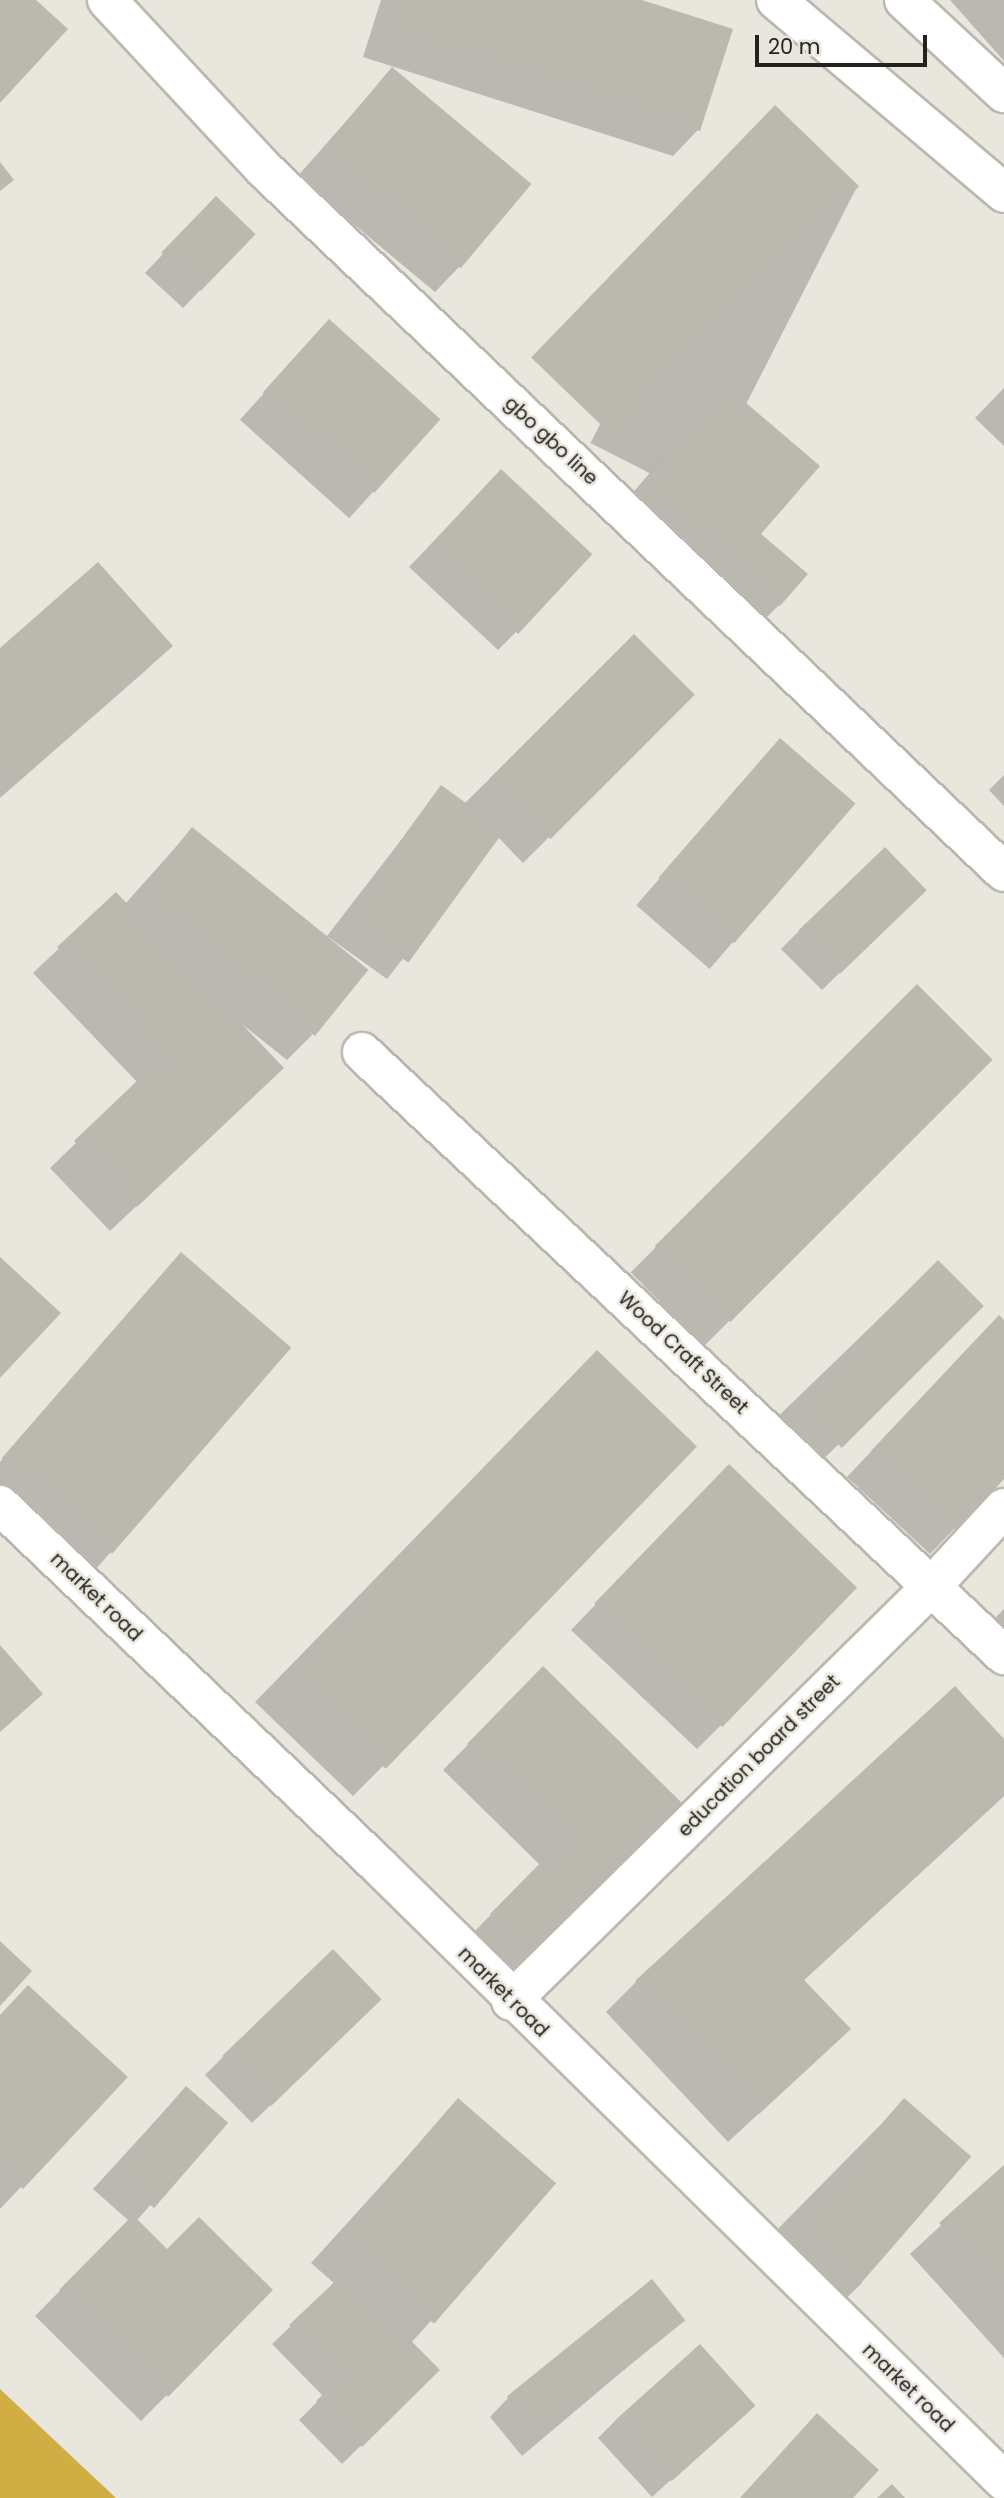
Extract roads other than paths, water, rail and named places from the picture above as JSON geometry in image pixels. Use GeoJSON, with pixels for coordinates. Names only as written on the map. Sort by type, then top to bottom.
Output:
{"type":"FeatureCollection","features":[{"type":"Feature","properties":{"kind":"street","name":"gbo gbo line"},"geometry":{"type":"LineString","coordinates":[[107,0],[265,170],[1004,872]]}},
{"type":"Feature","properties":{"kind":"street"},"geometry":{"type":"LineString","coordinates":[[776,0],[1004,193]]}},
{"type":"Feature","properties":{"kind":"street"},"geometry":{"type":"LineString","coordinates":[[904,0],[1004,93]]}},
{"type":"Feature","properties":{"kind":"street","name":"Wood Craft Street"},"geometry":{"type":"LineString","coordinates":[[362,1052],[1004,1655]]}},
{"type":"Feature","properties":{"kind":"street","name":"market road"},"geometry":{"type":"LineString","coordinates":[[0,1504],[378,1865],[511,2001],[1004,2481]]}},
{"type":"Feature","properties":{"kind":"street","name":"education board street"},"geometry":{"type":"LineString","coordinates":[[511,2001],[932,1586],[1004,1508]]}}]}
